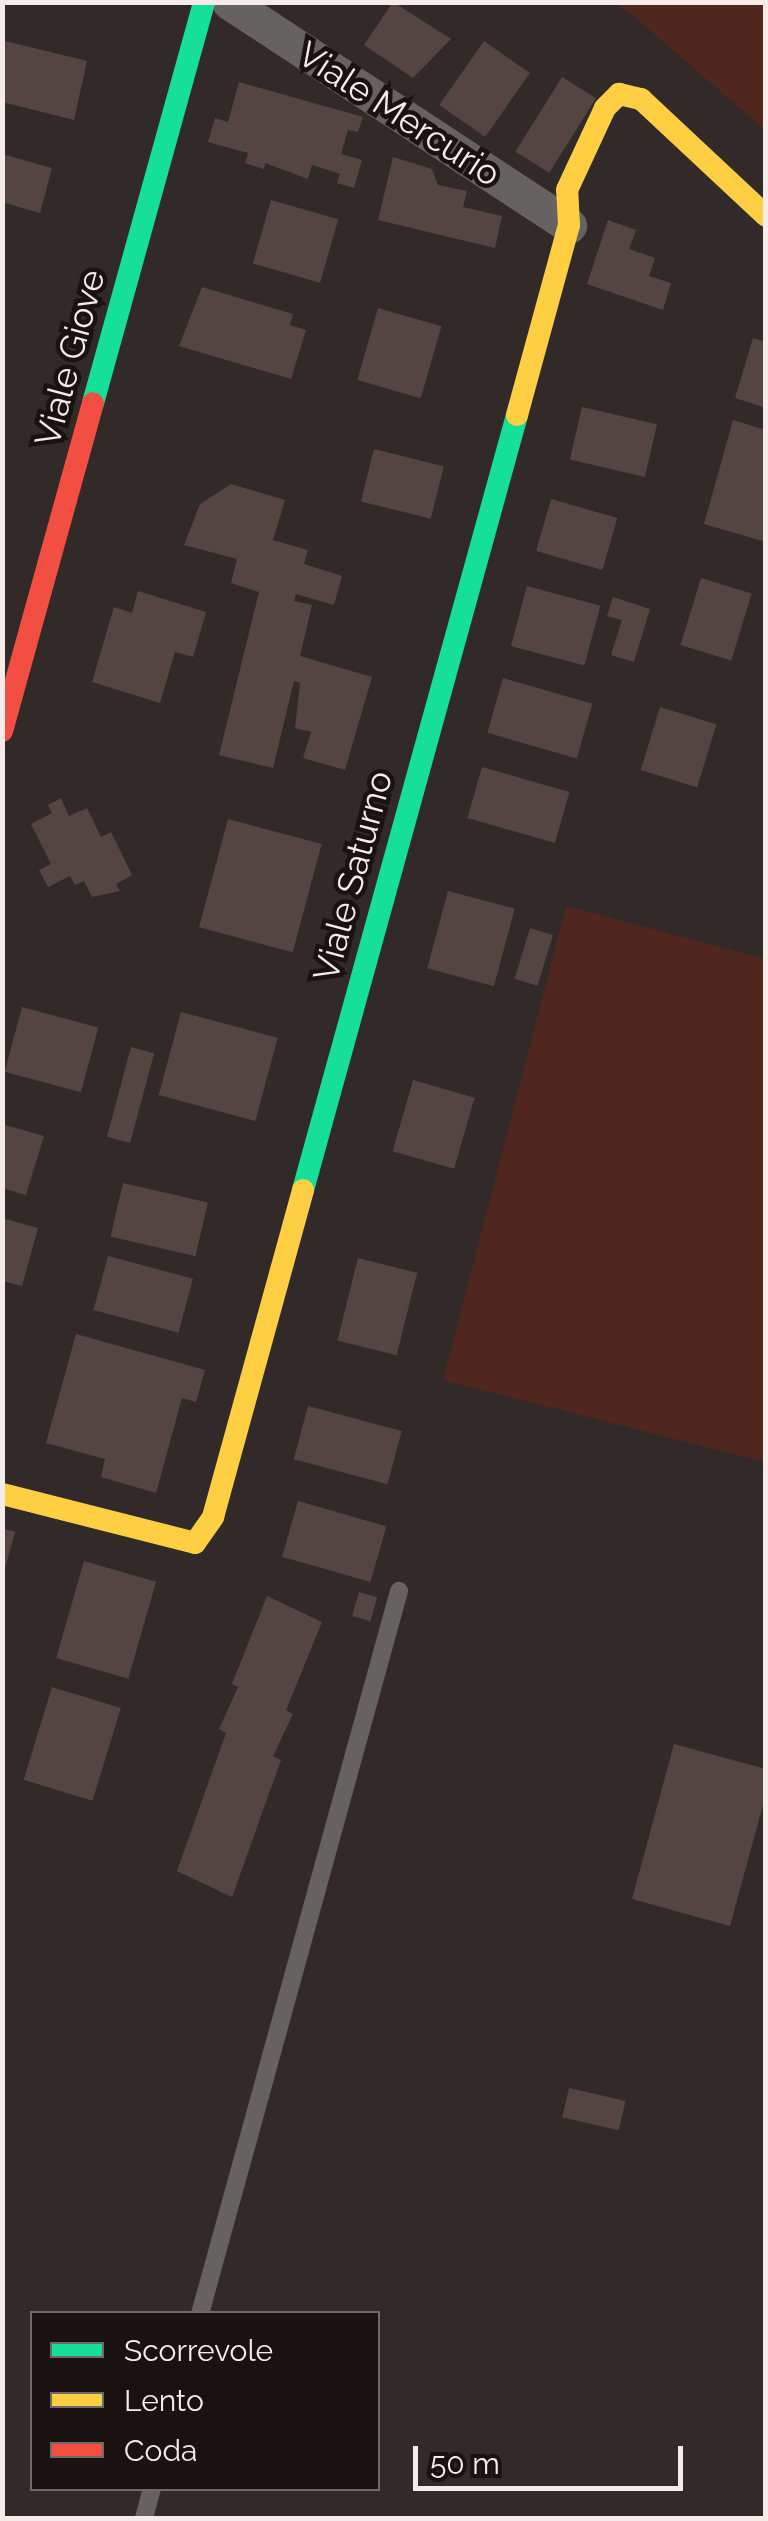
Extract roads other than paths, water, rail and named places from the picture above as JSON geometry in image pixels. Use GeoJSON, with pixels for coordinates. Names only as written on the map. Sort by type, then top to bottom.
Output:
{"type":"FeatureCollection","features":[{"type":"Feature","properties":{"kind":"street","name":"Viale Giove"},"geometry":{"type":"LineString","coordinates":[[2,731],[204,2]]}},
{"type":"Feature","properties":{"kind":"street","name":"Viale Mercurio"},"geometry":{"type":"LineString","coordinates":[[228,2],[569,224]]}},
{"type":"Feature","properties":{"kind":"street","name":"Viale Saturno"},"geometry":{"type":"LineString","coordinates":[[2,1494],[196,1542],[213,1518],[569,224],[566,190],[606,108],[619,94],[642,99],[766,216]]}},
{"type":"Feature","properties":{"kind":"lane"},"geometry":{"type":"LineString","coordinates":[[201,2311],[399,1591]]}},
{"type":"Feature","properties":{"kind":"lane"},"geometry":{"type":"LineString","coordinates":[[144,2518],[151,2491]]}}]}
